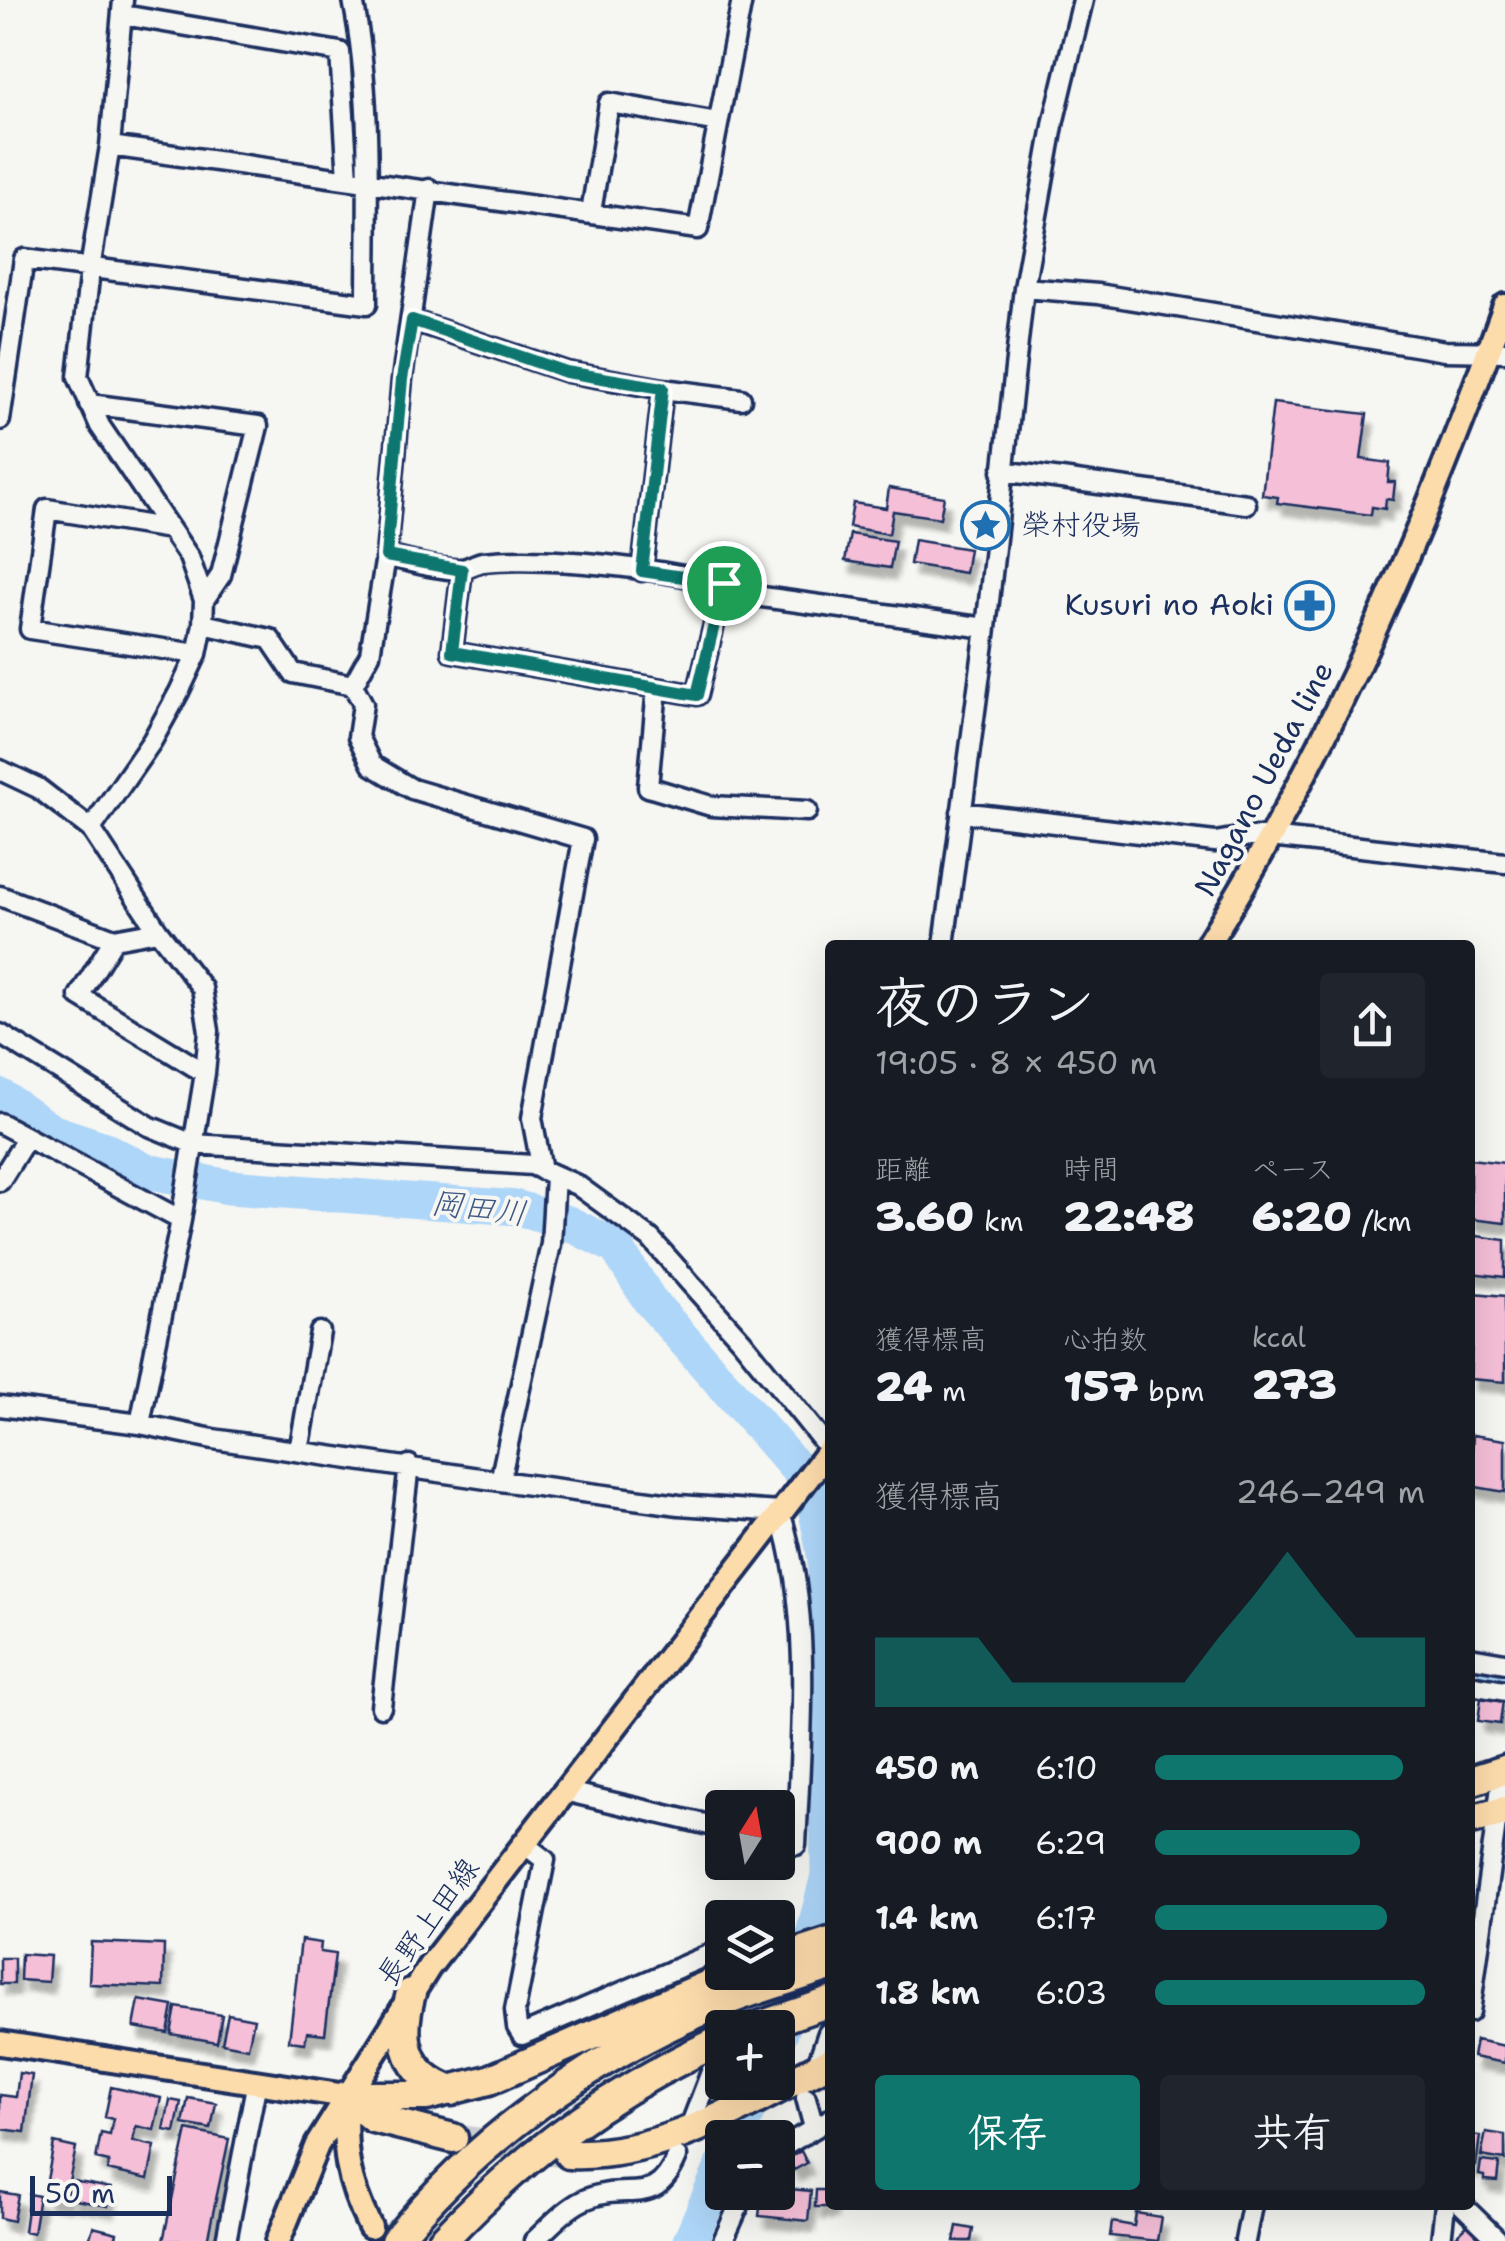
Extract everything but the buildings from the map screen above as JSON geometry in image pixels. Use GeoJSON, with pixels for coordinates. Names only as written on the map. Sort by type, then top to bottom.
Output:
{"type":"FeatureCollection","features":[{"type":"Feature","properties":{"kind":"highway"},"geometry":{"type":"LineString","coordinates":[[1475,1778],[1505,1768]]}},
{"type":"Feature","properties":{"kind":"highway"},"geometry":{"type":"LineString","coordinates":[[795,1953],[825,1944]]}},
{"type":"Feature","properties":{"kind":"highway"},"geometry":{"type":"LineString","coordinates":[[795,1973],[825,1967]]}},
{"type":"Feature","properties":{"kind":"highway"},"geometry":{"type":"LineString","coordinates":[[346,2096],[427,2096],[452,2091],[723,1990]]}},
{"type":"Feature","properties":{"kind":"highway"},"geometry":{"type":"LineString","coordinates":[[382,2234],[560,2090],[730,1990]]}},
{"type":"Feature","properties":{"kind":"highway"},"geometry":{"type":"LineString","coordinates":[[412,1993],[404,2030],[406,2048],[426,2077],[452,2091]]}},
{"type":"Feature","properties":{"kind":"highway"},"geometry":{"type":"LineString","coordinates":[[795,2014],[825,2003]]}},
{"type":"Feature","properties":{"kind":"highway"},"geometry":{"type":"LineString","coordinates":[[442,2241],[496,2186],[594,2108],[705,2048]]}},
{"type":"Feature","properties":{"kind":"highway"},"geometry":{"type":"LineString","coordinates":[[570,2154],[640,2148],[814,2074]]}},
{"type":"Feature","properties":{"kind":"highway"},"geometry":{"type":"LineString","coordinates":[[346,2096],[373,2118],[453,2138]]}},
{"type":"Feature","properties":{"kind":"main road","name":"Nagano Ueda line"},"geometry":{"type":"LineString","coordinates":[[1210,940],[1299,788],[1372,640],[1497,351],[1505,306]]}},
{"type":"Feature","properties":{"kind":"main road"},"geometry":{"type":"LineString","coordinates":[[780,1512],[825,1456]]}},
{"type":"Feature","properties":{"kind":"main road","name":"長野上田線"},"geometry":{"type":"LineString","coordinates":[[278,2241],[299,2182],[346,2096],[412,1993],[780,1512]]}},
{"type":"Feature","properties":{"kind":"main road"},"geometry":{"type":"LineString","coordinates":[[0,2043],[346,2096],[347,2172],[382,2234]]}},
{"type":"Feature","properties":{"kind":"street"},"geometry":{"type":"LineString","coordinates":[[0,420],[24,259],[368,304],[367,181],[354,0]]}},
{"type":"Feature","properties":{"kind":"street"},"geometry":{"type":"LineString","coordinates":[[110,146],[698,229],[742,0]]}},
{"type":"Feature","properties":{"kind":"street"},"geometry":{"type":"LineString","coordinates":[[945,940],[986,628],[1024,288],[1054,120],[1083,0]]}},
{"type":"Feature","properties":{"kind":"street"},"geometry":{"type":"LineString","coordinates":[[90,829],[152,740],[197,654],[204,600],[189,557],[140,488],[89,404],[78,377],[110,146],[123,8],[340,52],[348,178]]}},
{"type":"Feature","properties":{"kind":"street"},"geometry":{"type":"LineString","coordinates":[[591,212],[609,103],[718,122]]}},
{"type":"Feature","properties":{"kind":"street"},"geometry":{"type":"LineString","coordinates":[[353,685],[370,654],[386,556],[402,379],[429,189]]}},
{"type":"Feature","properties":{"kind":"street"},"geometry":{"type":"LineString","coordinates":[[1024,288],[1098,294],[1444,350],[1497,351]]}},
{"type":"Feature","properties":{"kind":"street"},"geometry":{"type":"LineString","coordinates":[[412,320],[566,372],[741,398]]}},
{"type":"Feature","properties":{"kind":"street"},"geometry":{"type":"LineString","coordinates":[[642,571],[663,388]]}},
{"type":"Feature","properties":{"kind":"street"},"geometry":{"type":"LineString","coordinates":[[89,404],[258,426],[221,575],[204,600]]}},
{"type":"Feature","properties":{"kind":"street"},"geometry":{"type":"LineString","coordinates":[[1002,471],[1246,504]]}},
{"type":"Feature","properties":{"kind":"street"},"geometry":{"type":"LineString","coordinates":[[170,529],[47,509],[30,629],[197,654]]}},
{"type":"Feature","properties":{"kind":"street"},"geometry":{"type":"LineString","coordinates":[[386,556],[462,570],[479,562],[541,562],[642,571],[724,583],[755,596],[986,628]]}},
{"type":"Feature","properties":{"kind":"street"},"geometry":{"type":"LineString","coordinates":[[462,570],[452,652],[697,695],[724,583]]}},
{"type":"Feature","properties":{"kind":"street"},"geometry":{"type":"LineString","coordinates":[[203,624],[270,638],[293,673],[353,685]]}},
{"type":"Feature","properties":{"kind":"street"},"geometry":{"type":"LineString","coordinates":[[353,685],[362,704],[358,737],[372,765],[412,789],[583,838],[532,1118],[549,1174],[550,1244],[500,1481]]}},
{"type":"Feature","properties":{"kind":"street"},"geometry":{"type":"LineString","coordinates":[[657,688],[648,787],[710,806],[807,811]]}},
{"type":"Feature","properties":{"kind":"street"},"geometry":{"type":"LineString","coordinates":[[0,770],[38,788],[90,829],[158,932],[202,988],[209,1032],[205,1073],[140,1424]]}},
{"type":"Feature","properties":{"kind":"street"},"geometry":{"type":"LineString","coordinates":[[961,812],[1215,842],[1270,838],[1505,863]]}},
{"type":"Feature","properties":{"kind":"street"},"geometry":{"type":"LineString","coordinates":[[0,896],[114,939],[158,932]]}},
{"type":"Feature","properties":{"kind":"street"},"geometry":{"type":"LineString","coordinates":[[114,939],[79,996],[205,1073]]}},
{"type":"Feature","properties":{"kind":"street"},"geometry":{"type":"LineString","coordinates":[[0,1034],[192,1149],[532,1165],[576,1185],[650,1238],[825,1444]]}},
{"type":"Feature","properties":{"kind":"street"},"geometry":{"type":"LineString","coordinates":[[0,1123],[182,1211]]}},
{"type":"Feature","properties":{"kind":"street"},"geometry":{"type":"LineString","coordinates":[[0,1181],[26,1138]]}},
{"type":"Feature","properties":{"kind":"street"},"geometry":{"type":"LineString","coordinates":[[299,1450],[320,1332]]}},
{"type":"Feature","properties":{"kind":"street"},"geometry":{"type":"LineString","coordinates":[[0,1406],[500,1481],[678,1505],[780,1512],[798,1592],[802,1719],[795,1845]]}},
{"type":"Feature","properties":{"kind":"street"},"geometry":{"type":"LineString","coordinates":[[381,1708],[409,1466]]}},
{"type":"Feature","properties":{"kind":"street"},"geometry":{"type":"LineString","coordinates":[[1475,1658],[1505,1663]]}},
{"type":"Feature","properties":{"kind":"street"},"geometry":{"type":"LineString","coordinates":[[1475,1686],[1505,1690]]}},
{"type":"Feature","properties":{"kind":"street"},"geometry":{"type":"LineString","coordinates":[[1475,1963],[1490,1815],[1505,1768]]}},
{"type":"Feature","properties":{"kind":"street"},"geometry":{"type":"LineString","coordinates":[[564,1792],[705,1824]]}},
{"type":"Feature","properties":{"kind":"street"},"geometry":{"type":"LineString","coordinates":[[524,1844],[545,1860],[515,2010],[522,2035],[705,1956]]}},
{"type":"Feature","properties":{"kind":"street"},"geometry":{"type":"LineString","coordinates":[[795,2140],[822,2124],[814,2074],[825,2042]]}},
{"type":"Feature","properties":{"kind":"street"},"geometry":{"type":"LineString","coordinates":[[226,2241],[257,2081]]}},
{"type":"Feature","properties":{"kind":"street"},"geometry":{"type":"LineString","coordinates":[[696,2122],[705,2092]]}},
{"type":"Feature","properties":{"kind":"street"},"geometry":{"type":"LineString","coordinates":[[534,2241],[583,2200],[652,2190],[664,2183],[678,2157]]}},
{"type":"Feature","properties":{"kind":"street"},"geometry":{"type":"LineString","coordinates":[[723,2241],[737,2210]]}},
{"type":"Feature","properties":{"kind":"street"},"geometry":{"type":"LineString","coordinates":[[1245,2241],[1251,2210]]}},
{"type":"Feature","properties":{"kind":"street"},"geometry":{"type":"LineString","coordinates":[[1441,2241],[1444,2210]]}},
{"type":"Feature","properties":{"kind":"street"},"geometry":{"type":"LineString","coordinates":[[1467,2210],[1499,2241]]}},
{"type":"Feature","properties":{"kind":"waterway","name":"岡田川"},"geometry":{"type":"LineString","coordinates":[[0,1096],[51,1131],[102,1148],[146,1171],[229,1187],[518,1208],[568,1223],[616,1247],[650,1301],[811,1485],[825,1559]]}},
{"type":"Feature","properties":{"kind":"waterway","name":"岡田川"},"geometry":{"type":"LineString","coordinates":[[1475,1673],[1505,1678]]}},
{"type":"Feature","properties":{"kind":"waterway","name":"岡田川"},"geometry":{"type":"LineString","coordinates":[[789,2010],[802,1978],[825,1888]]}},
{"type":"Feature","properties":{"kind":"waterway","name":"岡田川"},"geometry":{"type":"LineString","coordinates":[[744,2120],[752,2100]]}},
{"type":"Feature","properties":{"kind":"waterway","name":"岡田川"},"geometry":{"type":"LineString","coordinates":[[690,2241],[705,2206]]}},
{"type":"Feature","properties":{"kind":"tunnel"},"geometry":{"type":"LineString","coordinates":[[732,2010],[738,1992]]}},
{"type":"Feature","properties":{"kind":"tunnel"},"geometry":{"type":"LineString","coordinates":[[453,2138],[558,2153]]}},
{"type":"Feature","properties":{"kind":"place","name":"榮村役場"},"geometry":{"type":"Point","coordinates":[986,525]}},
{"type":"Feature","properties":{"kind":"place","name":"Kusuri no Aoki"},"geometry":{"type":"Point","coordinates":[1309,605]}},
{"type":"Feature","properties":{"kind":"route"},"geometry":{"type":"LineString","coordinates":[[412,320],[566,372],[663,388],[642,571],[724,583],[697,695],[452,652],[462,570],[386,556],[402,379],[412,320]]}}]}
